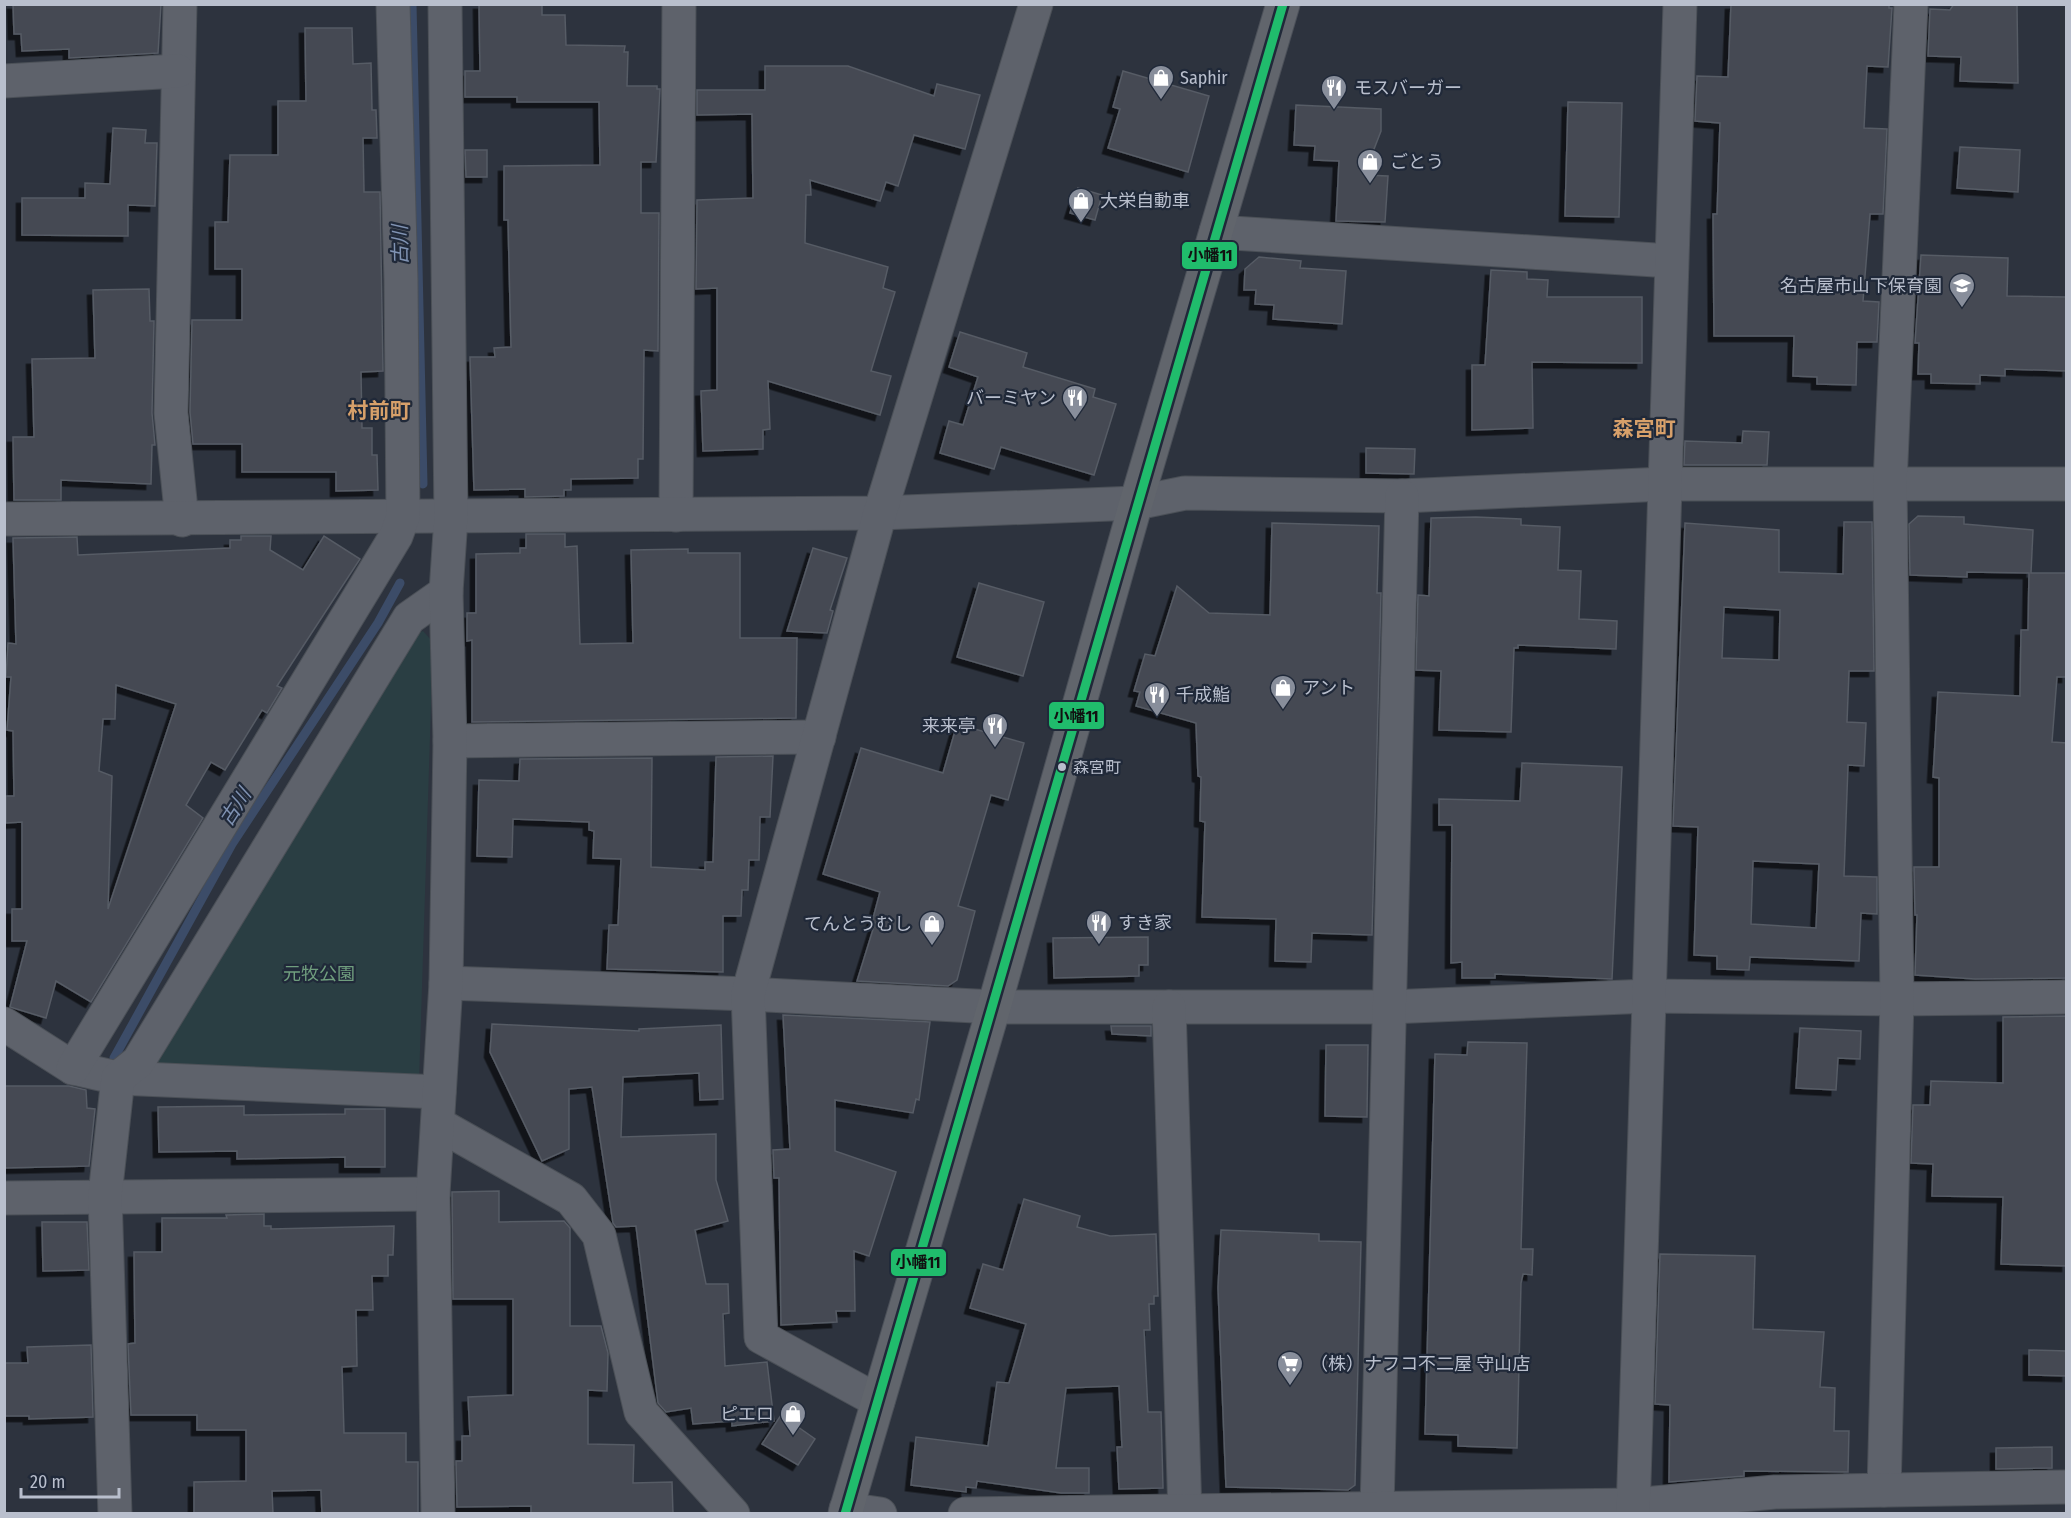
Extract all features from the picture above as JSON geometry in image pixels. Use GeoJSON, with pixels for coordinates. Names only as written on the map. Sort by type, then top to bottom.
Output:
{"type":"FeatureCollection","features":[{"type":"Feature","properties":{"kind":"main road"},"geometry":{"type":"LineString","coordinates":[[845,1511],[994,1007],[1136,503],[1283,4]]}},
{"type":"Feature","properties":{"kind":"street"},"geometry":{"type":"LineString","coordinates":[[180,4],[171,413],[182,520]]}},
{"type":"Feature","properties":{"kind":"street"},"geometry":{"type":"LineString","coordinates":[[73,1068],[396,536],[403,517],[401,280],[393,4]]}},
{"type":"Feature","properties":{"kind":"street"},"geometry":{"type":"LineString","coordinates":[[438,1514],[433,1194],[446,983],[450,741],[446,592],[451,517],[445,4]]}},
{"type":"Feature","properties":{"kind":"street"},"geometry":{"type":"LineString","coordinates":[[676,515],[679,4]]}},
{"type":"Feature","properties":{"kind":"street"},"geometry":{"type":"LineString","coordinates":[[878,1401],[761,1337],[748,994],[880,513],[1036,4]]}},
{"type":"Feature","properties":{"kind":"street"},"geometry":{"type":"LineString","coordinates":[[1633,1509],[1680,4]]}},
{"type":"Feature","properties":{"kind":"street"},"geometry":{"type":"LineString","coordinates":[[1884,1490],[1897,999],[1890,484],[1911,4]]}},
{"type":"Feature","properties":{"kind":"street"},"geometry":{"type":"LineString","coordinates":[[4,81],[178,71]]}},
{"type":"Feature","properties":{"kind":"street"},"geometry":{"type":"LineString","coordinates":[[1216,232],[1671,261]]}},
{"type":"Feature","properties":{"kind":"street"},"geometry":{"type":"LineString","coordinates":[[4,519],[182,520],[880,513],[1136,503],[1185,493],[1402,496],[1664,484],[2067,484]]}},
{"type":"Feature","properties":{"kind":"street"},"geometry":{"type":"LineString","coordinates":[[1377,1509],[1402,496]]}},
{"type":"Feature","properties":{"kind":"street"},"geometry":{"type":"LineString","coordinates":[[115,1514],[105,1195],[118,1078],[138,1062],[410,618],[446,592]]}},
{"type":"Feature","properties":{"kind":"street"},"geometry":{"type":"LineString","coordinates":[[450,741],[819,736]]}},
{"type":"Feature","properties":{"kind":"street"},"geometry":{"type":"LineString","coordinates":[[446,983],[748,994],[994,1007],[1389,1007],[1649,996],[1897,999],[2067,997]]}},
{"type":"Feature","properties":{"kind":"street"},"geometry":{"type":"LineString","coordinates":[[1170,1007],[1185,1512]]}},
{"type":"Feature","properties":{"kind":"street"},"geometry":{"type":"LineString","coordinates":[[4,1024],[73,1068],[118,1078],[439,1108],[570,1199],[599,1235],[641,1412],[733,1514]]}},
{"type":"Feature","properties":{"kind":"street"},"geometry":{"type":"LineString","coordinates":[[4,1198],[105,1195],[433,1194]]}},
{"type":"Feature","properties":{"kind":"street"},"geometry":{"type":"LineString","coordinates":[[965,1514],[1377,1509],[1633,1509],[1775,1492],[2067,1486]]}},
{"type":"Feature","properties":{"kind":"street"},"geometry":{"type":"LineString","coordinates":[[845,1511],[880,1514]]}},
{"type":"Feature","properties":{"kind":"green space","name":"元牧公園"},"geometry":{"type":"Polygon","coordinates":[[[423,631],[433,642],[419,1082],[149,1068],[407,638],[423,631]]]}},
{"type":"Feature","properties":{"kind":"building"},"geometry":{"type":"Polygon","coordinates":[[[13,4],[161,4],[158,53],[69,58],[69,49],[22,51],[21,34],[14,34],[13,4]]]}},
{"type":"Feature","properties":{"kind":"building"},"geometry":{"type":"Polygon","coordinates":[[[479,4],[542,4],[542,15],[565,15],[566,45],[625,46],[624,52],[628,52],[627,86],[657,86],[657,89],[660,89],[656,162],[641,162],[641,213],[659,213],[658,351],[644,350],[643,459],[638,459],[638,478],[571,479],[571,490],[564,490],[564,496],[525,497],[525,489],[474,490],[470,357],[495,357],[494,348],[511,347],[508,220],[504,220],[504,166],[600,165],[599,102],[517,102],[517,97],[465,97],[465,71],[480,71],[479,4]]]}},
{"type":"Feature","properties":{"kind":"building"},"geometry":{"type":"Polygon","coordinates":[[[1731,4],[1889,4],[1889,8],[1892,8],[1888,67],[1867,66],[1864,128],[1887,129],[1883,214],[1870,214],[1863,301],[1879,302],[1877,342],[1857,342],[1856,385],[1817,384],[1817,377],[1793,376],[1794,336],[1714,336],[1713,214],[1717,214],[1720,123],[1695,121],[1697,76],[1728,77],[1731,4]]]}},
{"type":"Feature","properties":{"kind":"building"},"geometry":{"type":"Polygon","coordinates":[[[1954,4],[2017,4],[2018,83],[1960,81],[1961,57],[1928,56],[1930,9],[1950,10],[1954,4]]]}},
{"type":"Feature","properties":{"kind":"building"},"geometry":{"type":"Polygon","coordinates":[[[305,28],[352,28],[353,64],[371,63],[372,110],[376,110],[377,138],[363,138],[364,192],[380,192],[383,371],[361,372],[362,428],[372,428],[372,455],[377,455],[378,490],[336,491],[336,472],[242,472],[242,444],[193,444],[190,412],[192,320],[242,320],[242,269],[215,269],[215,222],[228,222],[230,155],[278,155],[278,101],[306,101],[305,28]]]}},
{"type":"Feature","properties":{"kind":"building"},"geometry":{"type":"Polygon","coordinates":[[[765,66],[848,66],[934,96],[937,84],[980,95],[965,149],[914,135],[898,186],[886,182],[880,201],[810,180],[811,195],[806,195],[805,243],[888,267],[883,288],[895,292],[871,371],[891,376],[880,415],[768,381],[770,429],[763,430],[763,449],[703,451],[701,391],[717,390],[717,288],[696,289],[697,200],[753,198],[752,114],[697,115],[697,90],[765,90],[765,66]]]}},
{"type":"Feature","properties":{"kind":"building"},"geometry":{"type":"Polygon","coordinates":[[[1123,71],[1209,96],[1188,172],[1108,148],[1120,109],[1113,107],[1123,71]]]}},
{"type":"Feature","properties":{"kind":"building"},"geometry":{"type":"Polygon","coordinates":[[[1568,102],[1622,103],[1619,217],[1565,216],[1568,102]]]}},
{"type":"Feature","properties":{"kind":"building"},"geometry":{"type":"Polygon","coordinates":[[[1296,105],[1381,109],[1381,131],[1364,175],[1388,176],[1385,222],[1336,221],[1339,161],[1314,160],[1315,146],[1294,145],[1296,105]]]}},
{"type":"Feature","properties":{"kind":"building"},"geometry":{"type":"Polygon","coordinates":[[[113,128],[146,130],[145,143],[157,143],[155,206],[128,205],[128,236],[22,235],[22,198],[85,198],[85,183],[110,184],[113,128]]]}},
{"type":"Feature","properties":{"kind":"building"},"geometry":{"type":"Polygon","coordinates":[[[1960,147],[2020,150],[2018,192],[1957,188],[1960,147]]]}},
{"type":"Feature","properties":{"kind":"building"},"geometry":{"type":"Polygon","coordinates":[[[465,150],[487,150],[487,177],[466,177],[465,150]]]}},
{"type":"Feature","properties":{"kind":"building"},"geometry":{"type":"Polygon","coordinates":[[[1078,188],[1102,195],[1095,220],[1070,213],[1078,188]]]}},
{"type":"Feature","properties":{"kind":"building"},"geometry":{"type":"Polygon","coordinates":[[[1921,255],[2008,258],[2007,296],[2067,297],[2067,371],[2005,369],[2005,376],[1980,375],[1980,384],[1931,383],[1931,374],[1918,374],[1919,343],[1915,343],[1921,255]]]}},
{"type":"Feature","properties":{"kind":"building"},"geometry":{"type":"Polygon","coordinates":[[[1259,257],[1301,261],[1300,268],[1346,271],[1342,324],[1273,319],[1274,305],[1255,304],[1256,290],[1244,290],[1245,269],[1259,257]]]}},
{"type":"Feature","properties":{"kind":"building"},"geometry":{"type":"Polygon","coordinates":[[[1491,270],[1527,272],[1527,279],[1548,280],[1547,297],[1642,297],[1642,363],[1532,362],[1533,428],[1472,430],[1472,365],[1485,365],[1491,270]]]}},
{"type":"Feature","properties":{"kind":"building"},"geometry":{"type":"Polygon","coordinates":[[[149,289],[150,321],[154,321],[152,413],[155,445],[152,445],[151,484],[61,480],[61,500],[14,500],[13,437],[34,437],[32,359],[95,358],[93,290],[149,289]]]}},
{"type":"Feature","properties":{"kind":"building"},"geometry":{"type":"Polygon","coordinates":[[[960,332],[1027,353],[1023,367],[1095,389],[1093,397],[1116,404],[1094,475],[1001,447],[994,469],[940,453],[949,421],[963,425],[978,377],[949,367],[960,332]]]}},
{"type":"Feature","properties":{"kind":"building"},"geometry":{"type":"Polygon","coordinates":[[[1743,431],[1769,432],[1767,465],[1684,465],[1685,441],[1742,443],[1743,431]]]}},
{"type":"Feature","properties":{"kind":"building"},"geometry":{"type":"Polygon","coordinates":[[[1366,448],[1415,449],[1414,474],[1366,473],[1366,448]]]}},
{"type":"Feature","properties":{"kind":"building"},"geometry":{"type":"Polygon","coordinates":[[[1918,516],[1964,517],[1964,524],[2033,530],[2031,573],[2067,573],[2067,677],[2057,677],[2052,742],[2067,743],[2067,978],[1975,979],[1915,975],[1917,915],[1915,915],[1914,867],[1939,867],[1939,778],[1933,777],[1938,692],[2020,696],[2021,630],[2028,630],[2029,573],[1967,572],[1967,577],[1910,575],[1909,524],[1918,516]]]}},
{"type":"Feature","properties":{"kind":"building"},"geometry":{"type":"Polygon","coordinates":[[[1431,518],[1521,519],[1521,525],[1560,527],[1558,570],[1581,571],[1579,619],[1617,621],[1616,649],[1518,645],[1518,648],[1514,648],[1511,732],[1439,730],[1441,671],[1416,670],[1418,595],[1429,596],[1431,518]]]}},
{"type":"Feature","properties":{"kind":"building"},"geometry":{"type":"Polygon","coordinates":[[[1844,522],[1872,522],[1874,671],[1849,671],[1847,722],[1866,723],[1864,766],[1848,765],[1844,876],[1877,877],[1877,914],[1861,913],[1859,961],[1750,957],[1749,970],[1717,969],[1717,956],[1694,955],[1698,827],[1673,826],[1685,523],[1779,530],[1779,572],[1843,574],[1844,522]],[[1724,607],[1722,658],[1779,660],[1780,610],[1724,607]],[[1753,861],[1751,924],[1816,928],[1819,864],[1753,861]]]}},
{"type":"Feature","properties":{"kind":"building"},"geometry":{"type":"Polygon","coordinates":[[[1272,523],[1379,526],[1377,593],[1381,593],[1372,935],[1312,933],[1311,962],[1275,961],[1276,919],[1202,917],[1205,822],[1200,821],[1201,777],[1198,776],[1196,723],[1136,706],[1140,692],[1134,691],[1145,654],[1155,656],[1177,586],[1209,613],[1270,615],[1272,523]]]}},
{"type":"Feature","properties":{"kind":"building"},"geometry":{"type":"Polygon","coordinates":[[[526,534],[565,534],[565,547],[577,546],[580,644],[633,643],[631,550],[688,549],[688,553],[740,553],[740,638],[797,638],[796,718],[472,722],[472,640],[467,641],[467,613],[476,613],[476,554],[520,553],[520,548],[526,548],[526,534]]]}},
{"type":"Feature","properties":{"kind":"building"},"geometry":{"type":"Polygon","coordinates":[[[241,536],[271,536],[270,550],[303,570],[324,536],[360,559],[277,686],[282,688],[267,713],[262,710],[225,770],[211,762],[186,805],[203,818],[91,1002],[56,981],[46,1018],[10,1007],[27,941],[12,941],[12,909],[22,909],[22,822],[6,823],[6,796],[14,796],[13,731],[7,730],[11,677],[6,677],[8,643],[16,644],[13,538],[77,537],[78,555],[230,548],[230,540],[241,540],[241,536]],[[116,685],[115,719],[103,719],[99,771],[112,776],[108,909],[176,704],[116,685]]]}},
{"type":"Feature","properties":{"kind":"building"},"geometry":{"type":"Polygon","coordinates":[[[813,548],[847,558],[830,610],[833,611],[827,633],[787,631],[813,548]]]}},
{"type":"Feature","properties":{"kind":"building"},"geometry":{"type":"Polygon","coordinates":[[[979,583],[1044,602],[1023,676],[957,657],[979,583]]]}},
{"type":"Feature","properties":{"kind":"building"},"geometry":{"type":"Polygon","coordinates":[[[957,724],[1024,743],[1008,800],[991,795],[958,906],[975,911],[957,980],[948,986],[857,981],[875,923],[872,922],[880,892],[823,874],[861,748],[943,773],[957,724]]]}},
{"type":"Feature","properties":{"kind":"building"},"geometry":{"type":"Polygon","coordinates":[[[773,756],[770,817],[760,817],[759,860],[749,860],[748,890],[742,890],[741,916],[723,916],[723,972],[607,969],[609,925],[618,925],[621,859],[593,858],[594,831],[589,830],[589,822],[513,819],[512,857],[477,856],[479,780],[519,781],[520,759],[652,758],[651,867],[705,870],[705,862],[713,862],[716,757],[773,756]]]}},
{"type":"Feature","properties":{"kind":"building"},"geometry":{"type":"Polygon","coordinates":[[[1522,763],[1622,767],[1612,979],[1495,974],[1495,978],[1462,978],[1462,962],[1451,963],[1452,825],[1439,825],[1439,799],[1520,801],[1522,763]]]}},
{"type":"Feature","properties":{"kind":"building"},"geometry":{"type":"Polygon","coordinates":[[[1148,937],[1148,965],[1139,965],[1139,976],[1054,978],[1053,938],[1148,937]]]}},
{"type":"Feature","properties":{"kind":"building"},"geometry":{"type":"Polygon","coordinates":[[[783,1015],[930,1022],[919,1100],[916,1099],[913,1113],[835,1100],[835,1151],[896,1172],[869,1256],[854,1251],[855,1311],[836,1311],[837,1322],[781,1325],[779,1178],[774,1178],[773,1150],[790,1149],[783,1015]]]}},
{"type":"Feature","properties":{"kind":"building"},"geometry":{"type":"Polygon","coordinates":[[[2067,1016],[2067,1266],[2001,1264],[2003,1197],[1932,1196],[1933,1164],[1911,1163],[1913,1105],[1930,1105],[1931,1081],[2003,1083],[2003,1017],[2067,1016]]]}},
{"type":"Feature","properties":{"kind":"building"},"geometry":{"type":"Polygon","coordinates":[[[492,1024],[639,1031],[639,1029],[721,1025],[723,1099],[700,1100],[699,1073],[623,1077],[621,1137],[716,1134],[716,1180],[728,1221],[695,1230],[706,1284],[728,1284],[729,1313],[723,1314],[725,1366],[767,1362],[774,1421],[732,1426],[732,1421],[693,1424],[691,1408],[666,1412],[658,1403],[636,1226],[616,1227],[613,1223],[592,1087],[569,1089],[569,1149],[542,1161],[490,1052],[492,1024]]]}},
{"type":"Feature","properties":{"kind":"building"},"geometry":{"type":"Polygon","coordinates":[[[1111,1026],[1151,1026],[1151,1036],[1112,1034],[1111,1026]]]}},
{"type":"Feature","properties":{"kind":"building"},"geometry":{"type":"Polygon","coordinates":[[[1800,1028],[1861,1031],[1860,1059],[1838,1058],[1836,1090],[1796,1088],[1800,1028]]]}},
{"type":"Feature","properties":{"kind":"building"},"geometry":{"type":"Polygon","coordinates":[[[1468,1042],[1527,1043],[1521,1249],[1533,1249],[1532,1275],[1523,1274],[1521,1283],[1517,1448],[1458,1446],[1458,1435],[1425,1434],[1435,1054],[1467,1055],[1468,1042]]]}},
{"type":"Feature","properties":{"kind":"building"},"geometry":{"type":"Polygon","coordinates":[[[1326,1045],[1368,1045],[1367,1117],[1325,1116],[1326,1045]]]}},
{"type":"Feature","properties":{"kind":"building"},"geometry":{"type":"Polygon","coordinates":[[[4,1086],[69,1086],[86,1090],[87,1108],[95,1109],[89,1166],[4,1168],[4,1086]]]}},
{"type":"Feature","properties":{"kind":"building"},"geometry":{"type":"Polygon","coordinates":[[[244,1106],[244,1115],[345,1114],[345,1109],[385,1109],[385,1167],[345,1167],[345,1157],[237,1159],[237,1151],[159,1152],[158,1107],[244,1106]]]}},
{"type":"Feature","properties":{"kind":"building"},"geometry":{"type":"Polygon","coordinates":[[[499,1191],[499,1222],[564,1221],[570,1228],[570,1326],[601,1326],[608,1353],[607,1391],[588,1390],[588,1444],[634,1445],[633,1483],[672,1482],[673,1514],[531,1514],[531,1506],[457,1507],[456,1461],[462,1461],[462,1436],[470,1436],[468,1397],[513,1395],[513,1299],[453,1299],[452,1192],[499,1191]]]}},
{"type":"Feature","properties":{"kind":"building"},"geometry":{"type":"Polygon","coordinates":[[[1024,1199],[1080,1216],[1077,1227],[1110,1236],[1156,1234],[1158,1296],[1154,1296],[1154,1304],[1149,1304],[1150,1330],[1144,1330],[1148,1412],[1161,1412],[1163,1488],[1119,1489],[1117,1447],[1122,1447],[1119,1386],[1066,1388],[1056,1468],[1089,1468],[1089,1493],[1061,1493],[977,1481],[976,1488],[966,1487],[966,1492],[911,1485],[916,1437],[988,1446],[997,1382],[1009,1383],[1026,1324],[970,1308],[983,1264],[1003,1270],[1024,1199]]]}},
{"type":"Feature","properties":{"kind":"building"},"geometry":{"type":"Polygon","coordinates":[[[264,1214],[264,1226],[271,1226],[271,1229],[394,1226],[393,1255],[388,1255],[388,1276],[372,1276],[373,1310],[356,1310],[357,1366],[342,1367],[344,1433],[406,1433],[406,1462],[418,1462],[418,1514],[322,1514],[321,1490],[272,1491],[273,1514],[194,1514],[194,1482],[246,1481],[246,1430],[197,1430],[197,1415],[131,1415],[128,1344],[135,1343],[134,1252],[162,1252],[162,1218],[227,1218],[226,1215],[264,1214]]]}},
{"type":"Feature","properties":{"kind":"building"},"geometry":{"type":"Polygon","coordinates":[[[42,1222],[87,1222],[89,1270],[43,1271],[42,1222]]]}},
{"type":"Feature","properties":{"kind":"building","name":"（株）ナフコ不二屋 守山店"},"geometry":{"type":"Polygon","coordinates":[[[1221,1230],[1319,1234],[1319,1241],[1361,1242],[1355,1485],[1348,1490],[1226,1487],[1218,1288],[1221,1230]]]}},
{"type":"Feature","properties":{"kind":"building"},"geometry":{"type":"Polygon","coordinates":[[[1660,1254],[1755,1256],[1753,1329],[1824,1332],[1820,1387],[1835,1388],[1834,1431],[1849,1431],[1848,1472],[1744,1471],[1744,1476],[1669,1482],[1670,1405],[1655,1404],[1660,1254]]]}},
{"type":"Feature","properties":{"kind":"building"},"geometry":{"type":"Polygon","coordinates":[[[91,1345],[93,1417],[29,1419],[29,1416],[4,1416],[4,1363],[28,1363],[27,1347],[91,1345]]]}},
{"type":"Feature","properties":{"kind":"building"},"geometry":{"type":"Polygon","coordinates":[[[2029,1350],[2067,1351],[2067,1376],[2029,1375],[2029,1350]]]}},
{"type":"Feature","properties":{"kind":"building"},"geometry":{"type":"Polygon","coordinates":[[[781,1415],[815,1439],[798,1465],[762,1444],[781,1415]]]}},
{"type":"Feature","properties":{"kind":"building"},"geometry":{"type":"Polygon","coordinates":[[[2052,1447],[2052,1468],[1996,1469],[1996,1448],[2052,1447]]]}},
{"type":"Feature","properties":{"kind":"waterway","name":"古川"},"geometry":{"type":"LineString","coordinates":[[412,4],[423,484]]}},
{"type":"Feature","properties":{"kind":"waterway","name":"古川"},"geometry":{"type":"LineString","coordinates":[[114,1058],[232,844],[378,623],[400,583]]}},
{"type":"Feature","properties":{"kind":"transit line","name":"小幡11"},"geometry":{"type":"LineString","coordinates":[[845,1514],[1283,4]]}},
{"type":"Feature","properties":{"kind":"place","name":"Saphir"},"geometry":{"type":"Point","coordinates":[1161,101]}},
{"type":"Feature","properties":{"kind":"place","name":"モスバーガー"},"geometry":{"type":"Point","coordinates":[1334,111]}},
{"type":"Feature","properties":{"kind":"place","name":"ごとう"},"geometry":{"type":"Point","coordinates":[1370,185]}},
{"type":"Feature","properties":{"kind":"place","name":"大栄自動車"},"geometry":{"type":"Point","coordinates":[1081,224]}},
{"type":"Feature","properties":{"kind":"place","name":"名古屋市山下保育園"},"geometry":{"type":"Point","coordinates":[1962,309]}},
{"type":"Feature","properties":{"kind":"place","name":"バーミヤン"},"geometry":{"type":"Point","coordinates":[1075,421]}},
{"type":"Feature","properties":{"kind":"place","name":"アント"},"geometry":{"type":"Point","coordinates":[1283,711]}},
{"type":"Feature","properties":{"kind":"place","name":"千成鮨"},"geometry":{"type":"Point","coordinates":[1157,718]}},
{"type":"Feature","properties":{"kind":"place","name":"来来亭"},"geometry":{"type":"Point","coordinates":[995,749]}},
{"type":"Feature","properties":{"kind":"place","name":"森宮町"},"geometry":{"type":"Point","coordinates":[1062,767]}},
{"type":"Feature","properties":{"kind":"place","name":"すき家"},"geometry":{"type":"Point","coordinates":[1099,946]}},
{"type":"Feature","properties":{"kind":"place","name":"てんとうむし"},"geometry":{"type":"Point","coordinates":[932,947]}},
{"type":"Feature","properties":{"kind":"place","name":"（株）ナフコ不二屋 守山店"},"geometry":{"type":"Point","coordinates":[1290,1387]}},
{"type":"Feature","properties":{"kind":"place","name":"ピエロ"},"geometry":{"type":"Point","coordinates":[793,1437]}},
{"type":"Feature","properties":{"kind":"district","name":"村前町"},"geometry":{"type":"Point","coordinates":[379,411]}},
{"type":"Feature","properties":{"kind":"district","name":"森宮町"},"geometry":{"type":"Point","coordinates":[1644,429]}}]}
